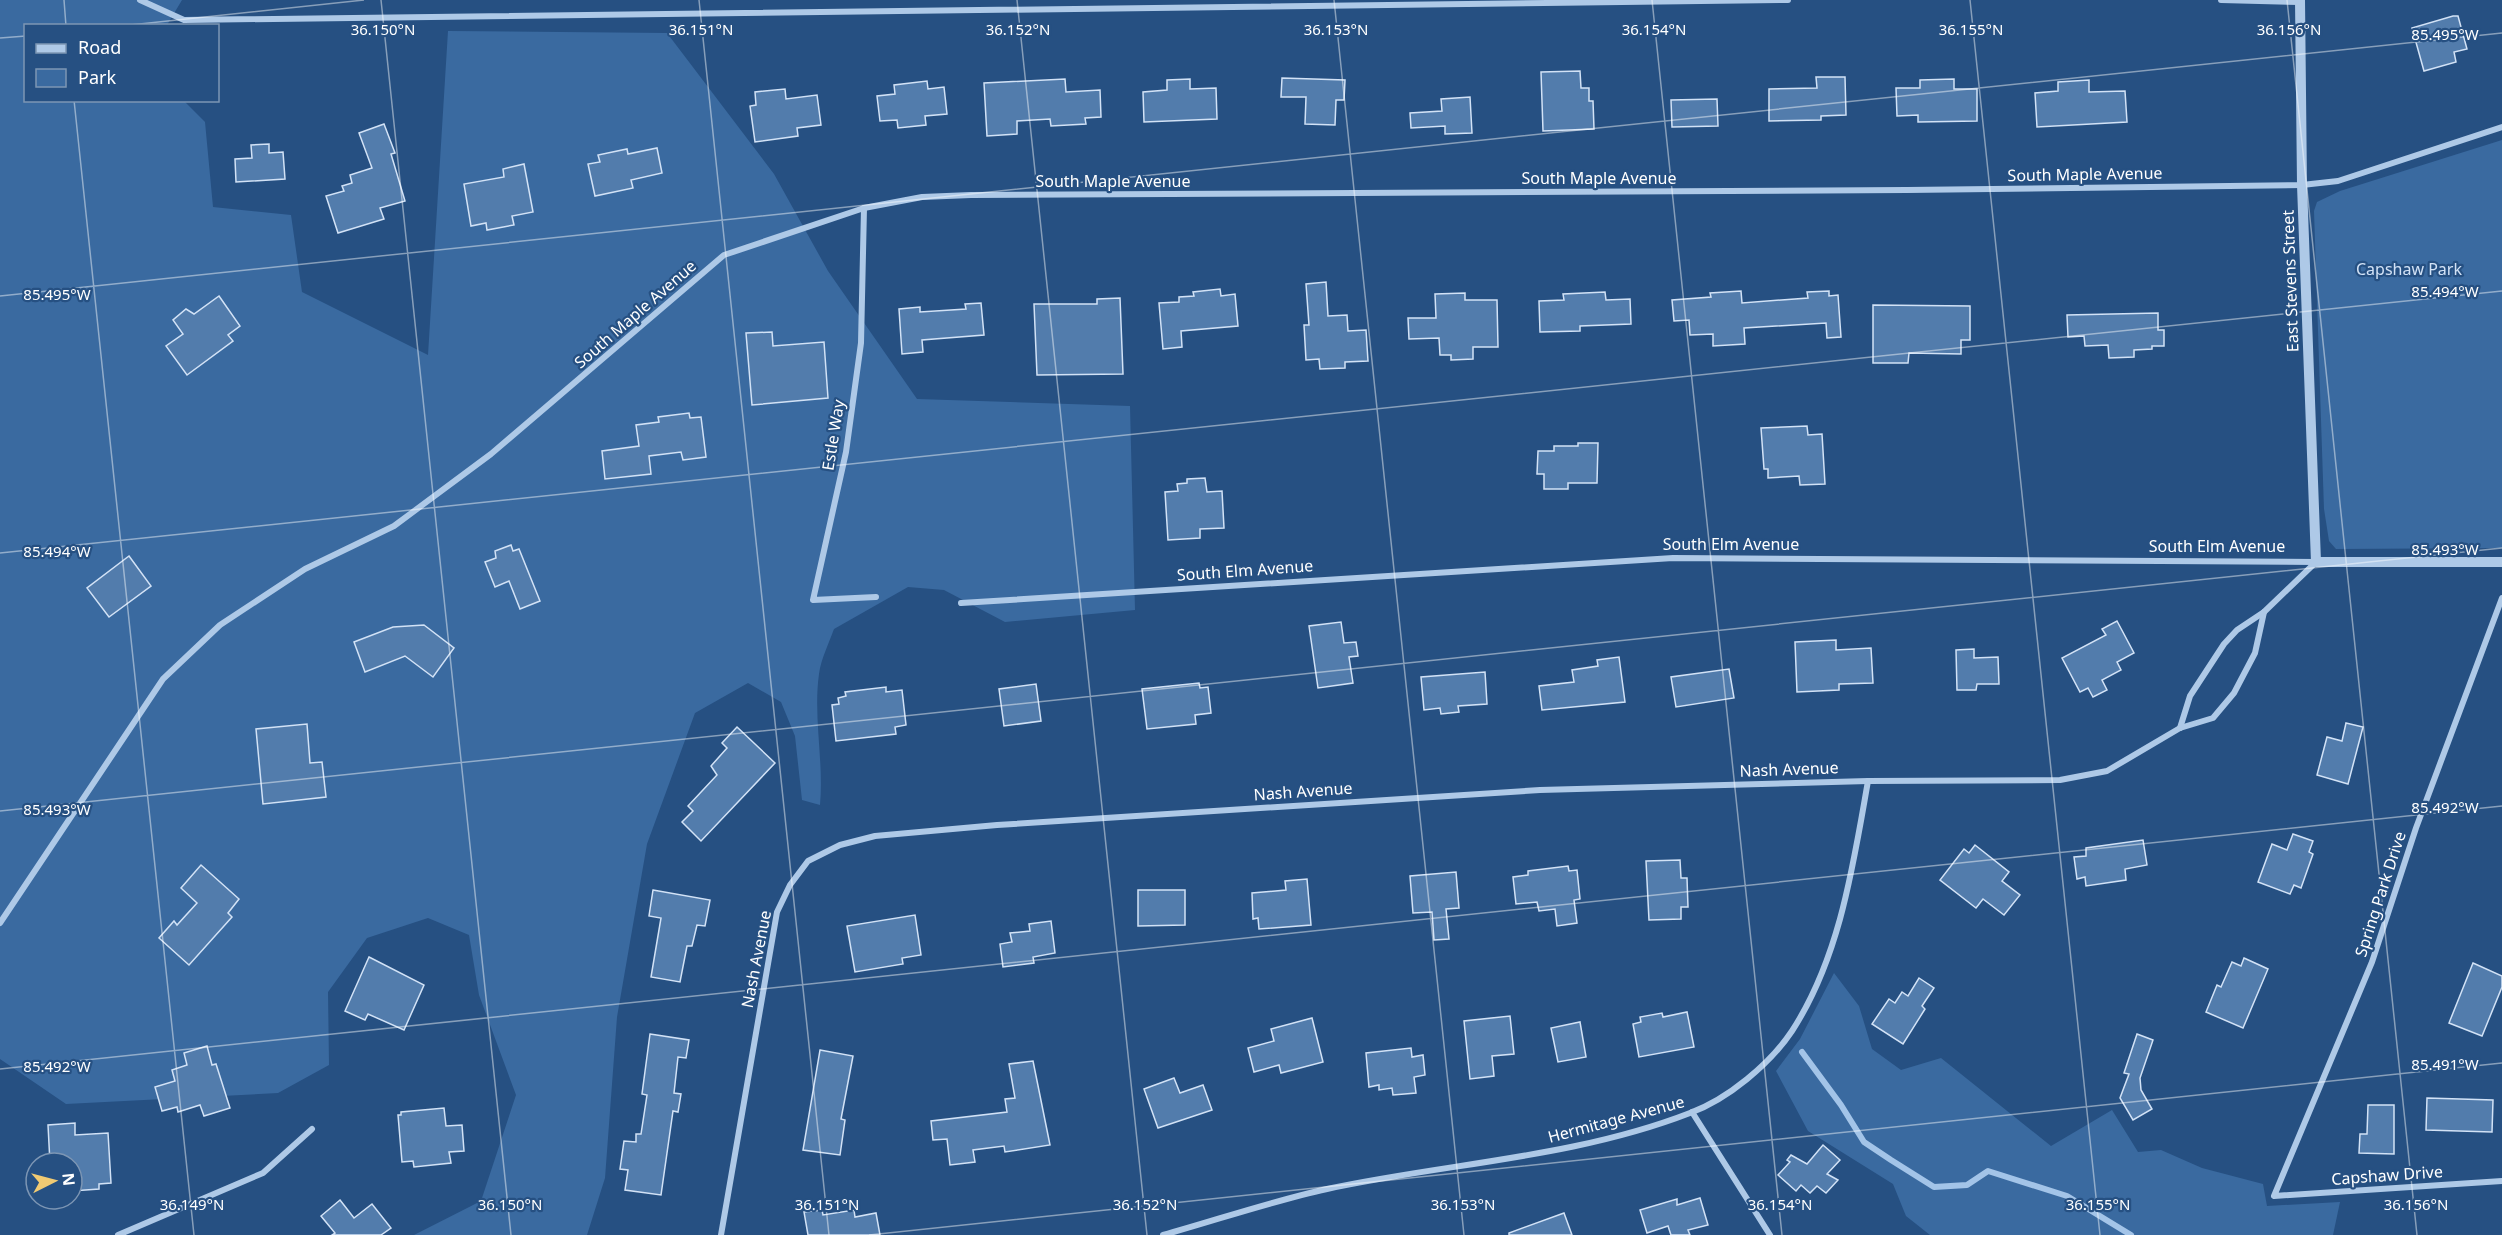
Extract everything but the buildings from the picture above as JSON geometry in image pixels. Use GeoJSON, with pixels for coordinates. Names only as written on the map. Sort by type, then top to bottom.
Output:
{"type":"FeatureCollection","features":[{"type":"Feature","properties":{"kind":"street"},"geometry":{"type":"LineString","coordinates":[[140,0],[184,20],[1788,0]]}},
{"type":"Feature","properties":{"kind":"street"},"geometry":{"type":"LineString","coordinates":[[2221,0],[2300,1]]}},
{"type":"Feature","properties":{"kind":"street","name":"East Stevens Street"},"geometry":{"type":"LineString","coordinates":[[2300,1],[2302,184],[2316,562]]}},
{"type":"Feature","properties":{"kind":"street","name":"South Maple Avenue"},"geometry":{"type":"LineString","coordinates":[[0,923],[163,679],[220,625],[305,569],[394,526],[491,454],[724,255],[864,208],[922,197],[971,195],[1907,190],[2302,184],[2338,181],[2502,127]]}},
{"type":"Feature","properties":{"kind":"street","name":"Estle Way"},"geometry":{"type":"LineString","coordinates":[[864,208],[861,343],[846,453],[813,600],[876,597]]}},
{"type":"Feature","properties":{"kind":"street","name":"South Elm Avenue"},"geometry":{"type":"LineString","coordinates":[[961,603],[1673,558],[2502,562]]}},
{"type":"Feature","properties":{"kind":"street"},"geometry":{"type":"LineString","coordinates":[[2180,728],[2190,696],[2224,644],[2237,630],[2264,612],[2316,562]]}},
{"type":"Feature","properties":{"kind":"street","name":"Spring Park Drive"},"geometry":{"type":"LineString","coordinates":[[2274,1196],[2372,962],[2416,828],[2502,598]]}},
{"type":"Feature","properties":{"kind":"street","name":"Nash Avenue"},"geometry":{"type":"LineString","coordinates":[[721,1235],[777,912],[790,885],[808,861],[840,845],[874,836],[997,825],[1540,790],[1868,781],[2060,780],[2107,771],[2180,728],[2213,718],[2234,693],[2255,654],[2264,612]]}},
{"type":"Feature","properties":{"kind":"street","name":"Hermitage Avenue"},"geometry":{"type":"LineString","coordinates":[[1163,1235],[1326,1190],[1527,1156],[1610,1138],[1692,1112],[1752,1077],[1791,1032],[1822,975],[1849,886],[1868,781]]}},
{"type":"Feature","properties":{"kind":"street"},"geometry":{"type":"LineString","coordinates":[[1692,1112],[1770,1235]]}},
{"type":"Feature","properties":{"kind":"street"},"geometry":{"type":"LineString","coordinates":[[118,1235],[263,1173],[312,1129]]}},
{"type":"Feature","properties":{"kind":"street","name":"Capshaw Drive"},"geometry":{"type":"LineString","coordinates":[[2274,1196],[2502,1181]]}},
{"type":"Feature","properties":{"kind":"green space"},"geometry":{"type":"Polygon","coordinates":[[[0,0],[182,0],[168,24],[24,24],[24,102],[185,102],[205,122],[213,207],[291,215],[302,292],[428,355],[448,31],[667,33],[774,174],[828,271],[917,399],[1130,406],[1135,610],[1005,622],[944,590],[908,587],[834,629],[821,663],[817,690],[821,772],[820,805],[802,800],[795,736],[781,702],[748,683],[695,713],[647,844],[617,1017],[605,1178],[587,1235],[414,1235],[481,1201],[516,1095],[479,995],[469,935],[428,918],[367,938],[328,992],[329,1065],[278,1093],[66,1104],[0,1059],[0,0]]]}},
{"type":"Feature","properties":{"kind":"green space","name":"Capshaw Park"},"geometry":{"type":"Polygon","coordinates":[[[2502,140],[2502,548],[2336,549],[2329,541],[2324,509],[2314,211],[2317,202],[2340,191],[2502,140]]]}},
{"type":"Feature","properties":{"kind":"green space"},"geometry":{"type":"Polygon","coordinates":[[[1834,973],[1859,1006],[1872,1049],[1901,1070],[1941,1058],[2051,1146],[2112,1110],[2138,1152],[2161,1150],[2202,1168],[2263,1184],[2267,1206],[2340,1202],[2333,1235],[1930,1235],[1906,1216],[1893,1184],[1808,1131],[1776,1071],[1800,1039],[1834,973]]]}},
{"type":"Feature","properties":{"kind":"waterway"},"geometry":{"type":"LineString","coordinates":[[1802,1052],[1841,1105],[1864,1142],[1934,1187],[1967,1185],[1988,1171],[2067,1196],[2131,1235]]}}]}
